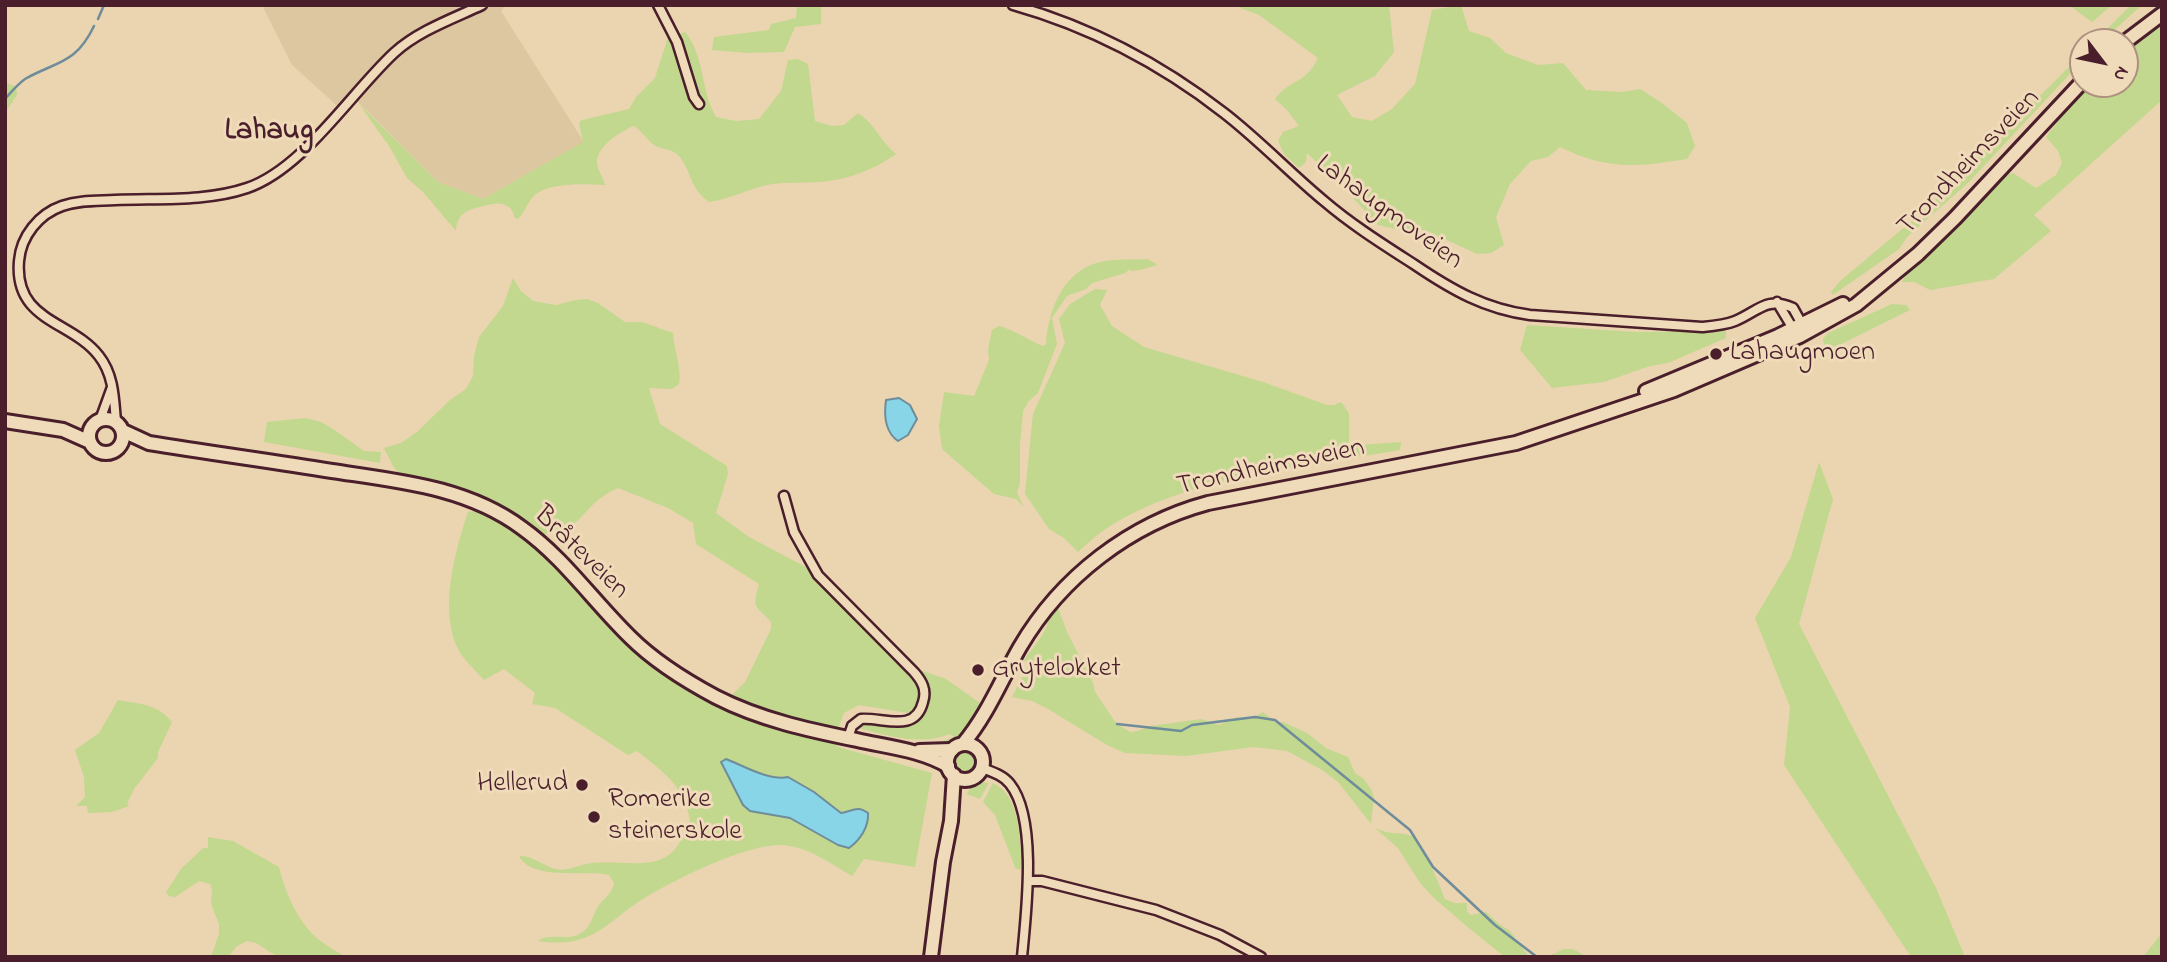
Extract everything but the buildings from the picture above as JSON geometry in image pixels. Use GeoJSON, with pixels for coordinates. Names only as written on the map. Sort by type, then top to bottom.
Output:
{"type":"FeatureCollection","features":[{"type":"Feature","properties":{"kind":"main road"},"geometry":{"type":"LineString","coordinates":[[2139,32],[2162,14]]}},
{"type":"Feature","properties":{"kind":"main road","name":"Trondheimsveien"},"geometry":{"type":"LineString","coordinates":[[958,747],[990,707],[1020,648],[1055,599],[1095,561],[1154,523],[1190,508],[1220,500],[1507,445],[1603,412],[1637,395],[1799,330],[1889,278],[1942,231],[2069,96]]}},
{"type":"Feature","properties":{"kind":"main road"},"geometry":{"type":"LineString","coordinates":[[5,421],[63,430],[90,442],[101,453],[111,453],[120,447],[124,440],[120,427],[109,419],[63,430]]}},
{"type":"Feature","properties":{"kind":"main road"},"geometry":{"type":"LineString","coordinates":[[90,442],[89,433],[97,422]]}},
{"type":"Feature","properties":{"kind":"main road","name":"Bråteveien"},"geometry":{"type":"LineString","coordinates":[[120,427],[149,443]]}},
{"type":"Feature","properties":{"kind":"main road","name":"Bråteveien"},"geometry":{"type":"LineString","coordinates":[[120,447],[149,443],[415,483],[471,499],[502,515],[540,542],[632,640],[680,675],[718,697],[756,714],[798,727],[912,751],[951,771]]}},
{"type":"Feature","properties":{"kind":"main road","name":"Trondheimsveien"},"geometry":{"type":"LineString","coordinates":[[979,750],[990,707]]}},
{"type":"Feature","properties":{"kind":"main road"},"geometry":{"type":"LineString","coordinates":[[931,957],[941,870],[951,821],[968,779],[982,768],[983,759],[979,750],[970,744],[958,747],[948,758],[951,771],[951,821]]}},
{"type":"Feature","properties":{"kind":"main road","name":"Bråteveien"},"geometry":{"type":"LineString","coordinates":[[912,751],[958,747]]}},
{"type":"Feature","properties":{"kind":"main road"},"geometry":{"type":"LineString","coordinates":[[951,771],[968,779]]}},
{"type":"Feature","properties":{"kind":"street"},"geometry":{"type":"LineString","coordinates":[[120,427],[116,399],[107,370],[99,356],[81,340],[41,315],[22,288],[19,275],[21,249],[39,219],[56,208],[80,202],[212,195],[259,183],[295,158],[396,51],[422,34],[482,5]]}},
{"type":"Feature","properties":{"kind":"street"},"geometry":{"type":"LineString","coordinates":[[658,5],[677,41],[694,97],[699,104]]}},
{"type":"Feature","properties":{"kind":"street","name":"Lahaugmoveien"},"geometry":{"type":"LineString","coordinates":[[1013,5],[1102,37],[1143,58],[1233,120],[1350,222],[1449,288],[1480,303],[1502,310],[1530,314],[1702,327],[1729,323],[1765,304],[1777,302],[1793,307],[1799,330]]}},
{"type":"Feature","properties":{"kind":"street"},"geometry":{"type":"LineString","coordinates":[[97,422],[112,387]]}},
{"type":"Feature","properties":{"kind":"street"},"geometry":{"type":"LineString","coordinates":[[785,496],[794,532],[818,575],[914,672],[924,689],[922,706],[911,719],[895,723],[861,719],[852,726],[848,738]]}},
{"type":"Feature","properties":{"kind":"street"},"geometry":{"type":"LineString","coordinates":[[982,768],[1002,777],[1016,794],[1024,825],[1028,880],[1022,957]]}},
{"type":"Feature","properties":{"kind":"street"},"geometry":{"type":"LineString","coordinates":[[1028,880],[1042,881],[1156,910],[1220,935],[1261,957]]}},
{"type":"Feature","properties":{"kind":"shaded area"},"geometry":{"type":"Polygon","coordinates":[[[262,5],[506,5],[501,11],[584,142],[483,199],[438,182],[358,102],[345,113],[292,65],[262,5]]]}},
{"type":"Feature","properties":{"kind":"green space"},"geometry":{"type":"Polygon","coordinates":[[[797,5],[821,5],[821,24],[795,27],[784,52],[712,50],[714,37],[769,30],[771,24],[796,18],[797,5]]]}},
{"type":"Feature","properties":{"kind":"green space"},"geometry":{"type":"Polygon","coordinates":[[[1233,5],[1389,5],[1394,52],[1375,76],[1337,95],[1352,117],[1372,121],[1392,109],[1415,84],[1432,10],[1461,5],[1469,31],[1490,38],[1506,53],[1538,65],[1563,63],[1586,90],[1622,92],[1640,89],[1687,123],[1695,146],[1687,159],[1653,164],[1607,163],[1560,147],[1548,157],[1531,161],[1510,184],[1496,217],[1504,245],[1491,253],[1477,254],[1425,230],[1400,230],[1378,225],[1307,153],[1306,162],[1299,168],[1284,154],[1278,141],[1283,132],[1299,126],[1275,99],[1308,73],[1318,58],[1259,15],[1233,5]]]}},
{"type":"Feature","properties":{"kind":"green space"},"geometry":{"type":"Polygon","coordinates":[[[2069,5],[2112,5],[2092,22],[2069,5]]]}},
{"type":"Feature","properties":{"kind":"green space"},"geometry":{"type":"Polygon","coordinates":[[[2131,5],[2142,5],[2117,28],[2108,28],[2131,5]]]}},
{"type":"Feature","properties":{"kind":"green space"},"geometry":{"type":"Polygon","coordinates":[[[2162,24],[2162,100],[2034,215],[2051,231],[1994,279],[1930,290],[1914,282],[1902,282],[1907,273],[2001,177],[2013,173],[2036,188],[2056,175],[2062,163],[2058,151],[2046,137],[2079,98],[2139,98],[2139,43],[2162,24]]]}},
{"type":"Feature","properties":{"kind":"green space"},"geometry":{"type":"Polygon","coordinates":[[[685,32],[696,51],[707,95],[716,117],[736,121],[759,119],[781,91],[788,60],[798,59],[808,64],[815,121],[832,126],[844,125],[858,113],[896,154],[870,169],[840,179],[772,184],[709,202],[695,187],[679,156],[654,145],[634,126],[604,146],[597,158],[605,185],[568,185],[540,191],[518,219],[510,208],[503,204],[476,208],[462,215],[456,231],[423,192],[407,178],[389,146],[359,104],[438,182],[483,199],[583,142],[579,123],[582,120],[629,109],[636,97],[655,78],[668,37],[685,32]]]}},
{"type":"Feature","properties":{"kind":"green space"},"geometry":{"type":"Polygon","coordinates":[[[2069,67],[2069,75],[1968,183],[1908,236],[1899,249],[1833,295],[1831,292],[1840,281],[1925,210],[2069,67]]]}},
{"type":"Feature","properties":{"kind":"green space"},"geometry":{"type":"Polygon","coordinates":[[[5,82],[16,87],[17,95],[5,113],[5,82]]]}},
{"type":"Feature","properties":{"kind":"green space"},"geometry":{"type":"Polygon","coordinates":[[[1147,259],[1158,265],[1134,271],[1130,269],[1092,283],[1086,289],[1067,296],[1052,318],[1057,344],[1038,393],[1023,411],[1020,483],[1017,493],[1024,507],[1016,499],[994,494],[942,449],[939,426],[944,392],[974,396],[989,360],[992,330],[999,326],[1043,346],[1046,344],[1050,320],[1058,297],[1064,287],[1081,271],[1104,261],[1147,259]]]}},
{"type":"Feature","properties":{"kind":"green space"},"geometry":{"type":"Polygon","coordinates":[[[513,278],[521,291],[533,301],[556,305],[587,299],[598,303],[625,322],[642,322],[673,333],[679,384],[672,389],[649,388],[660,424],[727,466],[728,474],[716,513],[749,537],[830,580],[908,662],[920,670],[946,679],[987,708],[967,746],[957,739],[937,747],[939,742],[954,737],[950,734],[939,738],[916,739],[892,737],[858,728],[862,724],[872,722],[891,725],[904,723],[922,712],[915,708],[908,713],[859,705],[844,713],[833,742],[838,747],[932,773],[915,867],[864,859],[852,876],[822,858],[798,848],[776,845],[759,848],[699,869],[664,887],[588,937],[558,943],[538,941],[550,937],[573,936],[585,930],[614,883],[609,875],[536,869],[526,864],[519,856],[560,870],[592,863],[651,862],[663,859],[673,852],[681,840],[686,823],[690,821],[688,809],[678,789],[664,773],[637,751],[628,755],[555,708],[532,704],[535,693],[504,669],[484,680],[464,658],[453,635],[450,618],[451,581],[468,512],[480,510],[468,503],[408,488],[384,448],[401,443],[418,431],[450,400],[466,389],[473,376],[479,337],[503,306],[513,278]],[[618,488],[604,496],[569,527],[542,534],[521,533],[559,567],[633,642],[729,698],[745,682],[771,629],[771,622],[756,606],[759,584],[696,544],[693,523],[668,508],[618,488]]]}},
{"type":"Feature","properties":{"kind":"green space"},"geometry":{"type":"Polygon","coordinates":[[[1095,289],[1107,290],[1100,305],[1112,326],[1144,347],[1263,382],[1327,405],[1341,402],[1349,413],[1349,444],[1401,442],[1400,450],[1288,468],[1173,496],[1139,510],[1107,528],[1078,552],[1064,538],[1049,529],[1025,494],[1033,414],[1065,343],[1059,319],[1070,304],[1095,289]]]}},
{"type":"Feature","properties":{"kind":"green space"},"geometry":{"type":"Polygon","coordinates":[[[1892,304],[1906,305],[1910,310],[1831,349],[1824,345],[1823,339],[1828,333],[1892,304]]]}},
{"type":"Feature","properties":{"kind":"green space"},"geometry":{"type":"Polygon","coordinates":[[[1527,325],[1635,332],[1726,331],[1726,338],[1668,363],[1650,366],[1604,382],[1552,388],[1520,350],[1527,325]]]}},
{"type":"Feature","properties":{"kind":"green space"},"geometry":{"type":"Polygon","coordinates":[[[306,418],[321,422],[364,451],[381,452],[380,463],[264,442],[267,422],[306,418]]]}},
{"type":"Feature","properties":{"kind":"green space"},"geometry":{"type":"Polygon","coordinates":[[[1819,462],[1833,499],[1799,624],[1936,888],[1965,957],[1911,957],[1784,765],[1790,707],[1755,618],[1791,557],[1819,462]]]}},
{"type":"Feature","properties":{"kind":"green space"},"geometry":{"type":"Polygon","coordinates":[[[1051,599],[1056,602],[1095,692],[1116,723],[1130,732],[1151,726],[1201,719],[1219,725],[1237,717],[1250,719],[1263,712],[1275,722],[1283,722],[1307,733],[1326,748],[1348,757],[1355,773],[1364,779],[1372,791],[1374,798],[1371,824],[1338,782],[1287,751],[1253,747],[1186,756],[1125,753],[1032,701],[1012,697],[1027,668],[1028,663],[1024,660],[1047,625],[1051,599]]]}},
{"type":"Feature","properties":{"kind":"green space"},"geometry":{"type":"Polygon","coordinates":[[[118,700],[154,708],[172,722],[158,752],[158,758],[134,789],[127,804],[129,806],[112,812],[88,813],[87,806],[76,806],[85,797],[84,777],[75,750],[99,733],[118,700]]]}},
{"type":"Feature","properties":{"kind":"green space"},"geometry":{"type":"Polygon","coordinates":[[[965,753],[971,756],[974,762],[971,768],[965,771],[959,768],[956,762],[959,756],[965,753]]]}},
{"type":"Feature","properties":{"kind":"green space"},"geometry":{"type":"Polygon","coordinates":[[[982,782],[989,783],[980,799],[966,794],[973,786],[982,782]]]}},
{"type":"Feature","properties":{"kind":"green space"},"geometry":{"type":"Polygon","coordinates":[[[993,783],[1009,798],[1017,818],[1023,862],[1020,870],[1015,868],[995,815],[983,802],[993,783]]]}},
{"type":"Feature","properties":{"kind":"green space"},"geometry":{"type":"Polygon","coordinates":[[[1374,827],[1416,839],[1445,899],[1454,903],[1467,903],[1470,915],[1486,912],[1510,931],[1529,957],[1505,957],[1470,929],[1435,899],[1420,883],[1398,848],[1374,827]]]}},
{"type":"Feature","properties":{"kind":"green space"},"geometry":{"type":"Polygon","coordinates":[[[208,837],[233,841],[279,867],[289,898],[300,919],[314,936],[346,957],[278,957],[256,943],[247,941],[237,946],[228,957],[211,957],[219,934],[219,924],[211,904],[210,884],[199,881],[175,897],[166,892],[181,869],[203,848],[208,848],[208,837]]]}},
{"type":"Feature","properties":{"kind":"green space"},"geometry":{"type":"Polygon","coordinates":[[[2162,933],[2162,957],[2143,957],[2162,933]]]}},
{"type":"Feature","properties":{"kind":"green space"},"geometry":{"type":"Polygon","coordinates":[[[1564,949],[1573,949],[1587,957],[1547,957],[1564,949]]]}},
{"type":"Feature","properties":{"kind":"water"},"geometry":{"type":"Polygon","coordinates":[[[899,398],[910,405],[917,419],[908,435],[898,441],[890,433],[885,411],[886,400],[899,398]]]}},
{"type":"Feature","properties":{"kind":"water"},"geometry":{"type":"Polygon","coordinates":[[[726,759],[765,775],[788,777],[814,792],[841,813],[861,809],[868,813],[863,833],[849,848],[838,845],[790,818],[750,811],[743,805],[721,762],[726,759]]]}},
{"type":"Feature","properties":{"kind":"waterway"},"geometry":{"type":"LineString","coordinates":[[98,19],[104,5]]}},
{"type":"Feature","properties":{"kind":"waterway"},"geometry":{"type":"LineString","coordinates":[[5,99],[25,79],[73,55],[94,26]]}},
{"type":"Feature","properties":{"kind":"waterway"},"geometry":{"type":"LineString","coordinates":[[1117,724],[1181,731],[1192,725],[1255,717],[1275,720],[1410,830],[1433,867],[1495,925],[1537,957]]}},
{"type":"Feature","properties":{"kind":"place","name":"Lahaugmoen"},"geometry":{"type":"Point","coordinates":[1716,354]}},
{"type":"Feature","properties":{"kind":"place","name":"Grytelokket"},"geometry":{"type":"Point","coordinates":[978,670]}},
{"type":"Feature","properties":{"kind":"place","name":"Hellerud"},"geometry":{"type":"Point","coordinates":[582,785]}},
{"type":"Feature","properties":{"kind":"place","name":"Romerike steinerskole"},"geometry":{"type":"Point","coordinates":[594,817]}},
{"type":"Feature","properties":{"kind":"district","name":"Lahaug"},"geometry":{"type":"Point","coordinates":[269,133]}}]}
